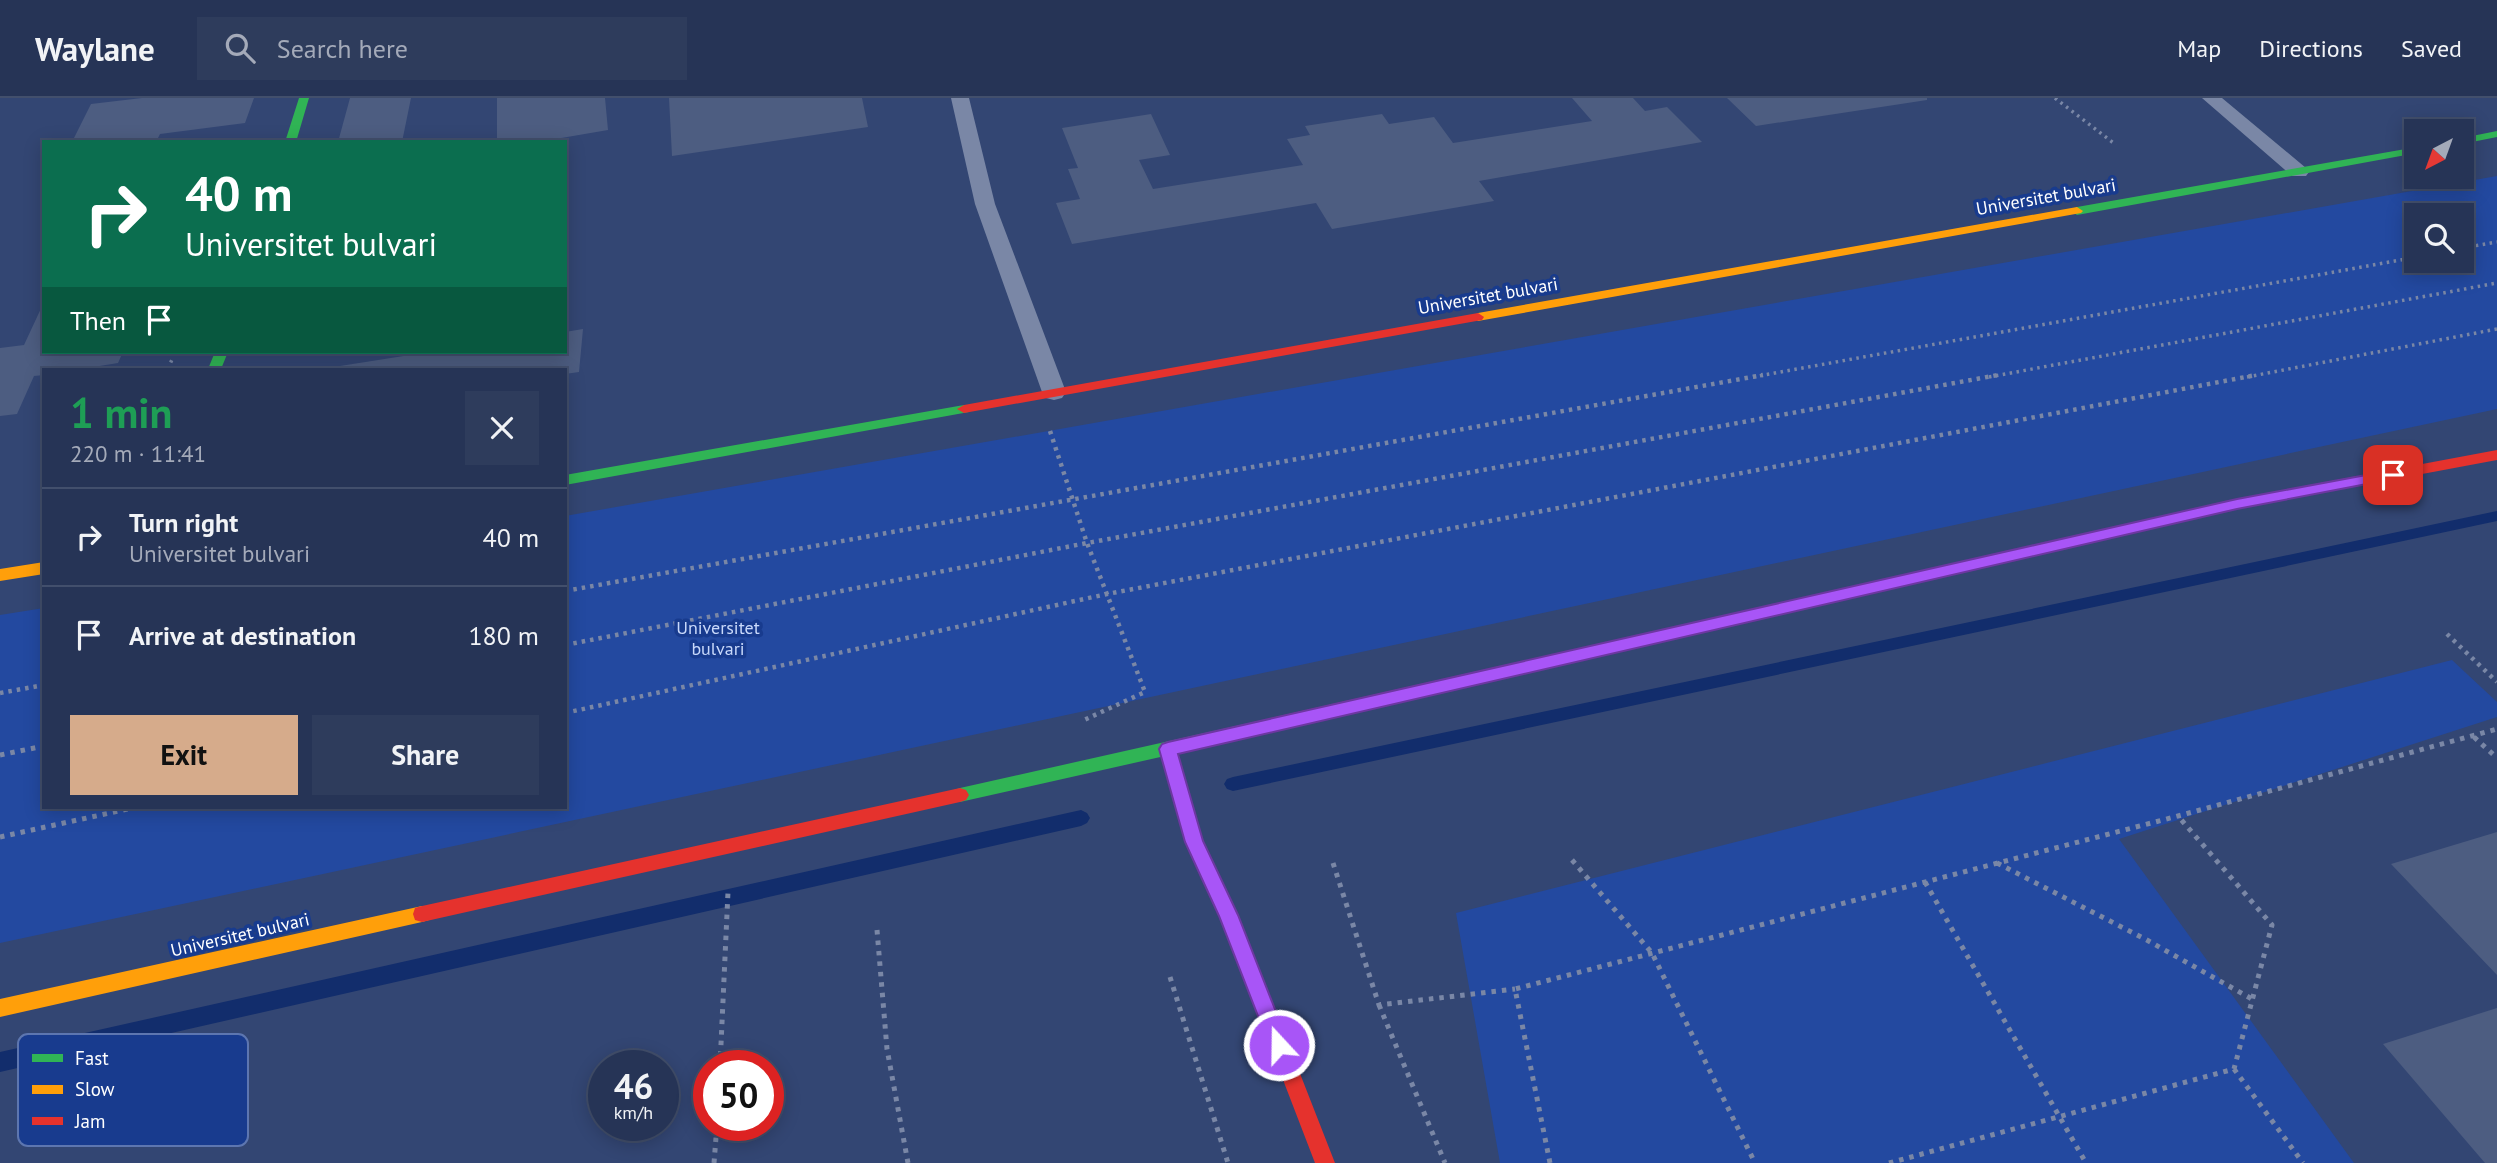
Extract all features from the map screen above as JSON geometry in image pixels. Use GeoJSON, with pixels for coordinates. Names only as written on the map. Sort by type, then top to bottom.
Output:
{"type":"FeatureCollection","features":[{"type":"Feature","properties":{"kind":"main road"},"geometry":{"type":"LineString","coordinates":[[291,140],[304,98]]}},
{"type":"Feature","properties":{"kind":"main road"},"geometry":{"type":"LineString","coordinates":[[2474,139],[2497,134]]}},
{"type":"Feature","properties":{"kind":"main road","name":"Universitet bulvari"},"geometry":{"type":"LineString","coordinates":[[567,480],[2404,152]]}},
{"type":"Feature","properties":{"kind":"main road","name":"Universitet bulvari"},"geometry":{"type":"LineString","coordinates":[[0,1008],[1168,749],[2237,504],[2497,455]]}},
{"type":"Feature","properties":{"kind":"main road"},"geometry":{"type":"LineString","coordinates":[[0,575],[42,568]]}},
{"type":"Feature","properties":{"kind":"main road"},"geometry":{"type":"LineString","coordinates":[[1168,749],[1194,842],[1228,915],[1325,1163]]}},
{"type":"Feature","properties":{"kind":"lane"},"geometry":{"type":"LineString","coordinates":[[960,98],[985,204],[1054,392]]}},
{"type":"Feature","properties":{"kind":"lane"},"geometry":{"type":"LineString","coordinates":[[2211,98],[2299,172]]}},
{"type":"Feature","properties":{"kind":"path"},"geometry":{"type":"LineString","coordinates":[[2055,98],[2116,145]]}},
{"type":"Feature","properties":{"kind":"path"},"geometry":{"type":"LineString","coordinates":[[2474,246],[2497,242]]}},
{"type":"Feature","properties":{"kind":"path"},"geometry":{"type":"LineString","coordinates":[[567,591],[2404,259]]}},
{"type":"Feature","properties":{"kind":"path"},"geometry":{"type":"LineString","coordinates":[[567,645],[1087,543],[2497,284]]}},
{"type":"Feature","properties":{"kind":"path"},"geometry":{"type":"LineString","coordinates":[[567,713],[1107,594],[2497,329]]}},
{"type":"Feature","properties":{"kind":"path"},"geometry":{"type":"LineString","coordinates":[[1049,429],[1087,543],[1145,692],[1077,723]]}},
{"type":"Feature","properties":{"kind":"path"},"geometry":{"type":"LineString","coordinates":[[2447,634],[2497,682]]}},
{"type":"Feature","properties":{"kind":"path"},"geometry":{"type":"LineString","coordinates":[[0,693],[42,685]]}},
{"type":"Feature","properties":{"kind":"path"},"geometry":{"type":"LineString","coordinates":[[1379,1005],[1515,989],[2178,816],[2497,729]]}},
{"type":"Feature","properties":{"kind":"path"},"geometry":{"type":"LineString","coordinates":[[2474,737],[2497,758]]}},
{"type":"Feature","properties":{"kind":"path"},"geometry":{"type":"LineString","coordinates":[[0,755],[42,746]]}},
{"type":"Feature","properties":{"kind":"path"},"geometry":{"type":"LineString","coordinates":[[0,837],[128,809]]}},
{"type":"Feature","properties":{"kind":"path"},"geometry":{"type":"LineString","coordinates":[[2178,816],[2272,925],[2234,1069]]}},
{"type":"Feature","properties":{"kind":"path"},"geometry":{"type":"LineString","coordinates":[[1572,860],[1580,865],[1653,953],[1755,1163]]}},
{"type":"Feature","properties":{"kind":"path"},"geometry":{"type":"LineString","coordinates":[[1334,863],[1379,1005],[1445,1163]]}},
{"type":"Feature","properties":{"kind":"path"},"geometry":{"type":"LineString","coordinates":[[1997,863],[2145,939],[2252,999]]}},
{"type":"Feature","properties":{"kind":"path"},"geometry":{"type":"LineString","coordinates":[[1925,882],[2086,1163]]}},
{"type":"Feature","properties":{"kind":"path"},"geometry":{"type":"LineString","coordinates":[[721,1050],[729,886]]}},
{"type":"Feature","properties":{"kind":"path"},"geometry":{"type":"LineString","coordinates":[[877,930],[887,1049],[908,1163]]}},
{"type":"Feature","properties":{"kind":"path"},"geometry":{"type":"LineString","coordinates":[[1170,977],[1227,1163]]}},
{"type":"Feature","properties":{"kind":"path"},"geometry":{"type":"LineString","coordinates":[[1515,989],[1550,1163]]}},
{"type":"Feature","properties":{"kind":"path"},"geometry":{"type":"LineString","coordinates":[[1889,1163],[2234,1069]]}},
{"type":"Feature","properties":{"kind":"path"},"geometry":{"type":"LineString","coordinates":[[2234,1069],[2303,1163]]}},
{"type":"Feature","properties":{"kind":"path"},"geometry":{"type":"LineString","coordinates":[[714,1163],[716,1141]]}},
{"type":"Feature","properties":{"kind":"green space","name":"Universitet bulvari"},"geometry":{"type":"Polygon","coordinates":[[[2497,176],[2497,409],[0,943],[0,615],[42,608],[42,809],[567,809],[567,516],[2423,189],[2474,189],[2474,180],[2497,176]]]}},
{"type":"Feature","properties":{"kind":"green space"},"geometry":{"type":"Polygon","coordinates":[[[2452,660],[2497,702],[2497,717],[2119,839],[2354,1163],[1500,1163],[1456,913],[2452,660]]]}},
{"type":"Feature","properties":{"kind":"building"},"geometry":{"type":"Polygon","coordinates":[[[142,98],[254,98],[245,123],[160,134],[157,140],[73,140],[91,104],[142,98]]]}},
{"type":"Feature","properties":{"kind":"building"},"geometry":{"type":"Polygon","coordinates":[[[350,98],[411,98],[402,140],[339,140],[350,98]]]}},
{"type":"Feature","properties":{"kind":"building"},"geometry":{"type":"Polygon","coordinates":[[[497,98],[605,98],[608,130],[550,140],[497,140],[497,98]]]}},
{"type":"Feature","properties":{"kind":"building"},"geometry":{"type":"Polygon","coordinates":[[[669,98],[862,98],[868,127],[672,156],[669,98]]]}},
{"type":"Feature","properties":{"kind":"building"},"geometry":{"type":"Polygon","coordinates":[[[1572,98],[1633,98],[1645,111],[1667,107],[1702,142],[1479,181],[1494,201],[1332,229],[1316,203],[1072,244],[1056,203],[1080,199],[1068,169],[1078,168],[1062,128],[1151,114],[1170,155],[1139,160],[1153,189],[1303,165],[1287,139],[1310,135],[1305,126],[1382,114],[1389,124],[1434,117],[1453,143],[1592,121],[1572,98]]]}},
{"type":"Feature","properties":{"kind":"building"},"geometry":{"type":"Polygon","coordinates":[[[1727,98],[1927,98],[1927,100],[1756,126],[1727,98]]]}},
{"type":"Feature","properties":{"kind":"building"},"geometry":{"type":"Polygon","coordinates":[[[42,306],[42,354],[122,354],[118,363],[87,368],[42,368],[42,375],[34,376],[17,414],[0,416],[0,348],[24,345],[42,306]]]}},
{"type":"Feature","properties":{"kind":"building"},"geometry":{"type":"Polygon","coordinates":[[[583,329],[579,372],[567,374],[567,368],[327,368],[416,354],[567,354],[567,332],[583,329]]]}},
{"type":"Feature","properties":{"kind":"building"},"geometry":{"type":"Polygon","coordinates":[[[2497,832],[2497,975],[2391,864],[2497,832]]]}},
{"type":"Feature","properties":{"kind":"building"},"geometry":{"type":"Polygon","coordinates":[[[2497,1008],[2497,1163],[2485,1163],[2383,1044],[2497,1008]]]}},
{"type":"Feature","properties":{"kind":"waterway"},"geometry":{"type":"LineString","coordinates":[[1233,784],[2497,516]]}},
{"type":"Feature","properties":{"kind":"waterway"},"geometry":{"type":"LineString","coordinates":[[124,1034],[1081,818]]}},
{"type":"Feature","properties":{"kind":"waterway"},"geometry":{"type":"LineString","coordinates":[[0,1062],[18,1058]]}},
{"type":"Feature","properties":{"kind":"traffic: fast"},"geometry":{"type":"LineString","coordinates":[[291,140],[304,98]]}},
{"type":"Feature","properties":{"kind":"traffic: fast"},"geometry":{"type":"LineString","coordinates":[[2474,139],[2497,134]]}},
{"type":"Feature","properties":{"kind":"traffic: fast"},"geometry":{"type":"LineString","coordinates":[[2077,211],[2404,152]]}},
{"type":"Feature","properties":{"kind":"traffic: fast"},"geometry":{"type":"LineString","coordinates":[[215,368],[220,354]]}},
{"type":"Feature","properties":{"kind":"traffic: fast"},"geometry":{"type":"LineString","coordinates":[[567,480],[964,409]]}},
{"type":"Feature","properties":{"kind":"traffic: fast"},"geometry":{"type":"LineString","coordinates":[[1783,608],[2241,503]]}},
{"type":"Feature","properties":{"kind":"traffic: fast"},"geometry":{"type":"LineString","coordinates":[[960,795],[1254,729]]}},
{"type":"Feature","properties":{"kind":"traffic: slow"},"geometry":{"type":"LineString","coordinates":[[1478,317],[2077,211]]}},
{"type":"Feature","properties":{"kind":"traffic: slow"},"geometry":{"type":"LineString","coordinates":[[0,575],[42,568]]}},
{"type":"Feature","properties":{"kind":"traffic: slow"},"geometry":{"type":"LineString","coordinates":[[0,1008],[422,914]]}},
{"type":"Feature","properties":{"kind":"traffic: jam"},"geometry":{"type":"LineString","coordinates":[[964,409],[1478,317]]}},
{"type":"Feature","properties":{"kind":"traffic: jam"},"geometry":{"type":"LineString","coordinates":[[2241,503],[2497,455]]}},
{"type":"Feature","properties":{"kind":"traffic: jam"},"geometry":{"type":"LineString","coordinates":[[1254,729],[1783,608]]}},
{"type":"Feature","properties":{"kind":"traffic: jam"},"geometry":{"type":"LineString","coordinates":[[1168,749],[1194,842],[1229,915],[1325,1163]]}},
{"type":"Feature","properties":{"kind":"traffic: jam"},"geometry":{"type":"LineString","coordinates":[[422,914],[960,795]]}},
{"type":"Feature","properties":{"kind":"route"},"geometry":{"type":"LineString","coordinates":[[1279,1045],[1228,915],[1194,842],[1168,749],[2237,504],[2393,475]]}}]}
